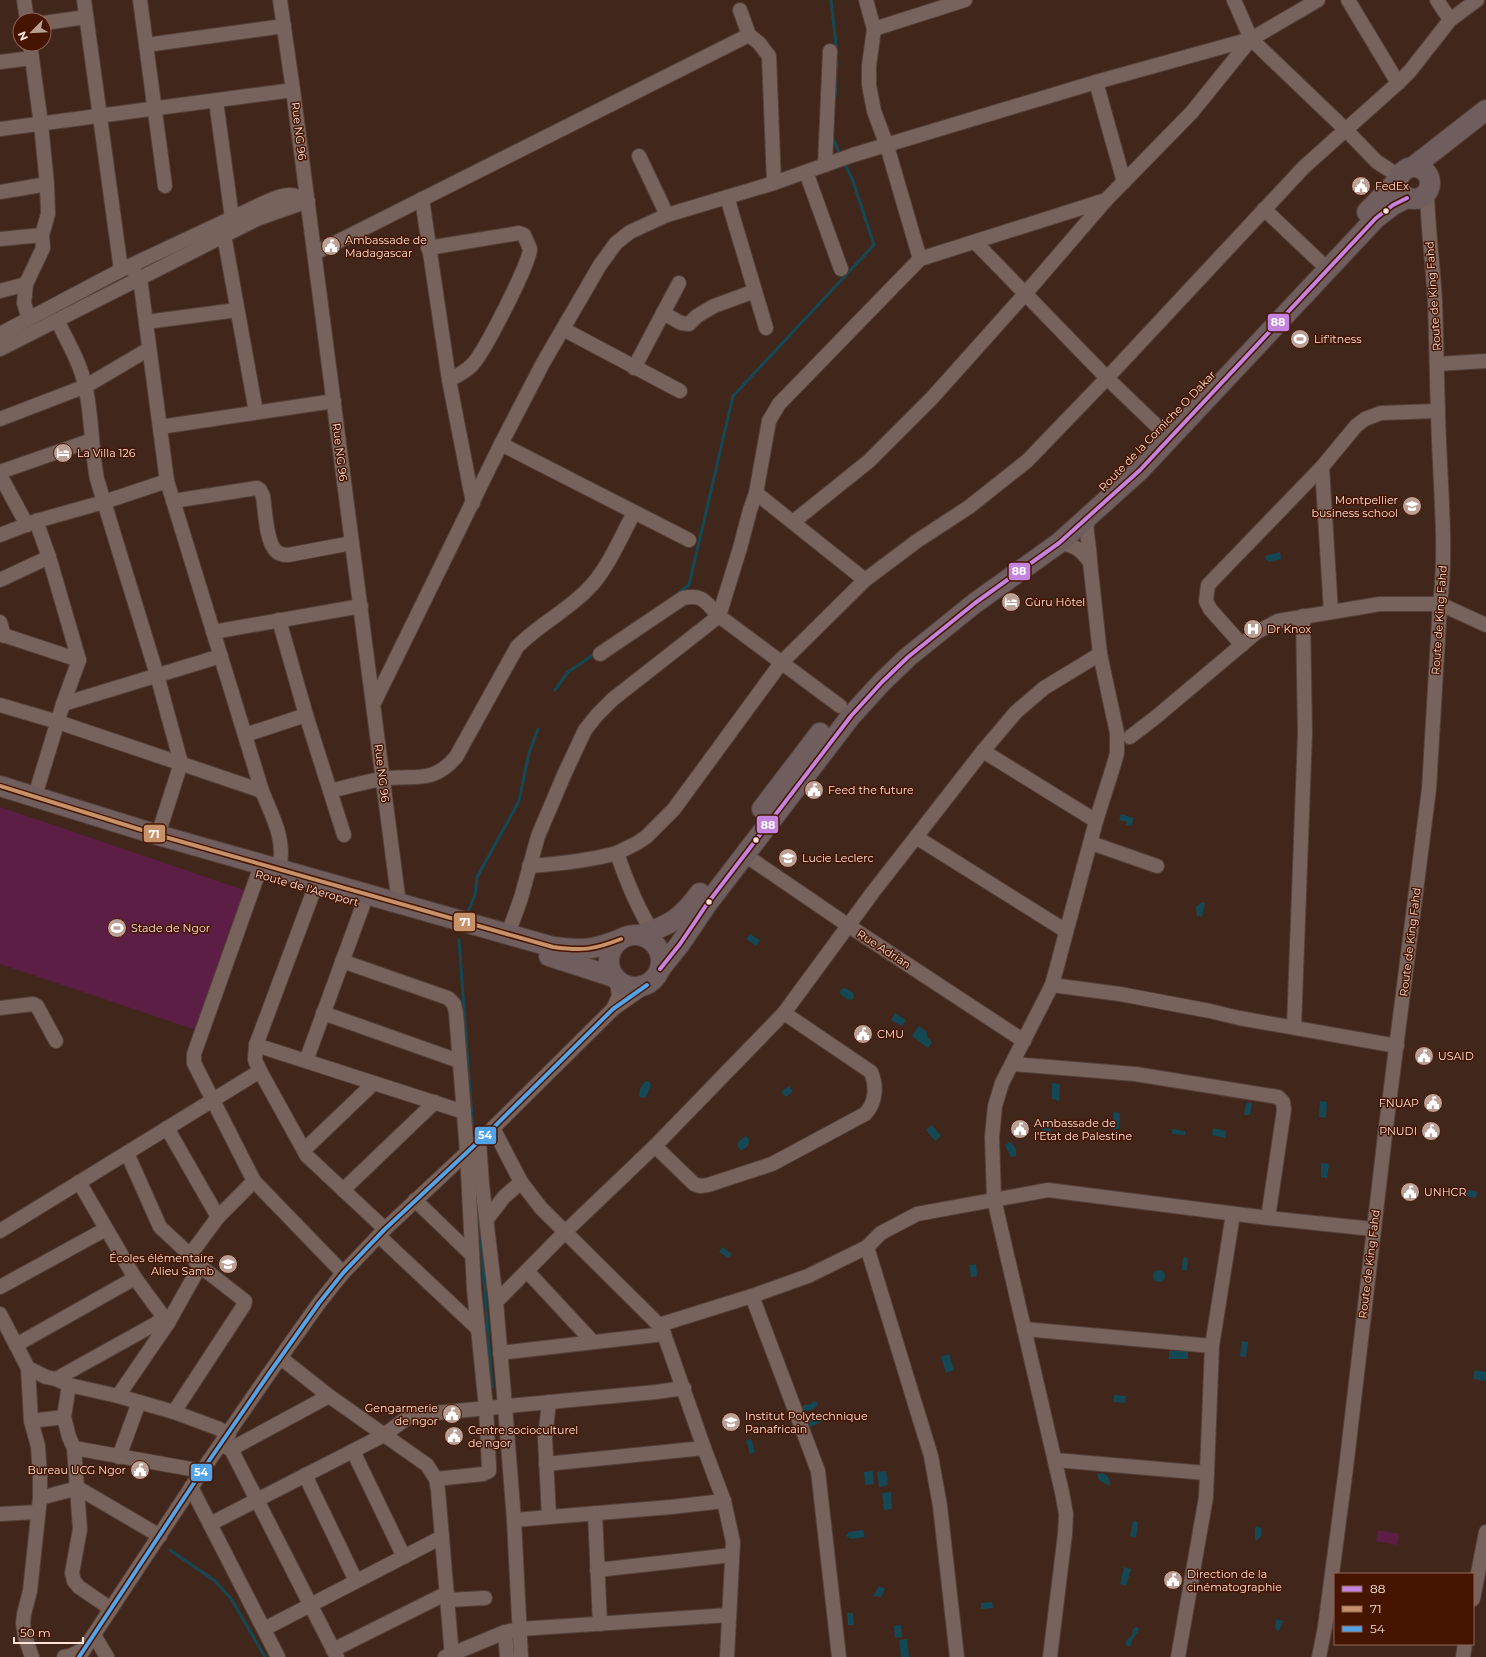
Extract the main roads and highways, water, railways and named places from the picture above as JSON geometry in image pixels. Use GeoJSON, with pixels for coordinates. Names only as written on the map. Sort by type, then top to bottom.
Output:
{"type":"FeatureCollection","features":[{"type":"Feature","properties":{"kind":"highway","name":"Route de la Corniche O Dakar"},"geometry":{"type":"LineString","coordinates":[[637,935],[674,922],[694,902],[840,706],[876,669],[915,633],[1064,524],[1123,471],[1403,174],[1486,110]]}},
{"type":"Feature","properties":{"kind":"highway"},"geometry":{"type":"LineString","coordinates":[[1419,194],[1449,151],[1486,123]]}},
{"type":"Feature","properties":{"kind":"highway"},"geometry":{"type":"LineString","coordinates":[[1420,168],[1426,173],[1419,194],[1399,191],[1403,174],[1420,168]]}},
{"type":"Feature","properties":{"kind":"highway","name":"Route de la Corniche O Dakar"},"geometry":{"type":"LineString","coordinates":[[660,969],[680,944],[707,904],[851,716],[882,682],[908,657],[975,603],[1059,543],[1140,470],[1376,218],[1393,205],[1419,194]]}},
{"type":"Feature","properties":{"kind":"highway","name":"Route de l'Aeroport"},"geometry":{"type":"LineString","coordinates":[[0,786],[158,835],[553,947],[581,950],[600,947],[637,935]]}},
{"type":"Feature","properties":{"kind":"highway","name":"Route de l'Aeroport"},"geometry":{"type":"LineString","coordinates":[[0,797],[258,874],[564,960],[615,979]]}},
{"type":"Feature","properties":{"kind":"highway"},"geometry":{"type":"LineString","coordinates":[[637,935],[648,939],[658,949],[661,959],[660,969],[655,978],[647,985],[631,988],[615,979],[609,968],[609,957],[613,946],[637,935]]}},
{"type":"Feature","properties":{"kind":"water"},"geometry":{"type":"Polygon","coordinates":[[[1280,552],[1281,559],[1268,562],[1268,560],[1266,560],[1265,556],[1280,552]]]}},
{"type":"Feature","properties":{"kind":"water"},"geometry":{"type":"Polygon","coordinates":[[[1121,814],[1134,818],[1131,826],[1126,825],[1127,822],[1119,820],[1121,814]]]}},
{"type":"Feature","properties":{"kind":"water"},"geometry":{"type":"Polygon","coordinates":[[[1202,902],[1205,903],[1202,917],[1197,916],[1196,907],[1202,902]]]}},
{"type":"Feature","properties":{"kind":"water"},"geometry":{"type":"Polygon","coordinates":[[[750,934],[760,940],[756,946],[746,939],[750,934]]]}},
{"type":"Feature","properties":{"kind":"water"},"geometry":{"type":"Polygon","coordinates":[[[845,988],[853,993],[853,999],[849,1000],[841,995],[840,991],[845,988]]]}},
{"type":"Feature","properties":{"kind":"water"},"geometry":{"type":"Polygon","coordinates":[[[895,1013],[906,1020],[902,1026],[891,1020],[895,1013]]]}},
{"type":"Feature","properties":{"kind":"water"},"geometry":{"type":"Polygon","coordinates":[[[919,1026],[926,1031],[928,1038],[932,1042],[928,1048],[912,1036],[919,1026]]]}},
{"type":"Feature","properties":{"kind":"water"},"geometry":{"type":"Polygon","coordinates":[[[646,1081],[650,1082],[651,1086],[646,1097],[642,1098],[639,1096],[639,1092],[646,1081]]]}},
{"type":"Feature","properties":{"kind":"water"},"geometry":{"type":"Polygon","coordinates":[[[1052,1083],[1060,1084],[1059,1101],[1052,1099],[1052,1083]]]}},
{"type":"Feature","properties":{"kind":"water"},"geometry":{"type":"Polygon","coordinates":[[[789,1086],[793,1091],[786,1097],[781,1092],[789,1086]]]}},
{"type":"Feature","properties":{"kind":"water"},"geometry":{"type":"Polygon","coordinates":[[[1320,1101],[1327,1102],[1326,1118],[1319,1117],[1320,1101]]]}},
{"type":"Feature","properties":{"kind":"water"},"geometry":{"type":"Polygon","coordinates":[[[1246,1103],[1252,1103],[1250,1115],[1244,1115],[1246,1103]]]}},
{"type":"Feature","properties":{"kind":"water"},"geometry":{"type":"Polygon","coordinates":[[[1114,1112],[1120,1113],[1119,1129],[1112,1129],[1114,1112]]]}},
{"type":"Feature","properties":{"kind":"water"},"geometry":{"type":"Polygon","coordinates":[[[1044,1119],[1050,1120],[1051,1136],[1046,1136],[1041,1129],[1040,1122],[1044,1119]]]}},
{"type":"Feature","properties":{"kind":"water"},"geometry":{"type":"Polygon","coordinates":[[[932,1125],[941,1136],[935,1141],[926,1130],[932,1125]]]}},
{"type":"Feature","properties":{"kind":"water"},"geometry":{"type":"Polygon","coordinates":[[[1213,1128],[1226,1131],[1225,1138],[1212,1135],[1213,1128]]]}},
{"type":"Feature","properties":{"kind":"water"},"geometry":{"type":"Polygon","coordinates":[[[1172,1129],[1185,1131],[1185,1135],[1172,1134],[1172,1129]]]}},
{"type":"Feature","properties":{"kind":"water"},"geometry":{"type":"Polygon","coordinates":[[[746,1136],[749,1139],[748,1146],[741,1151],[737,1145],[739,1141],[746,1136]]]}},
{"type":"Feature","properties":{"kind":"water"},"geometry":{"type":"Polygon","coordinates":[[[1009,1142],[1012,1143],[1016,1149],[1016,1156],[1011,1157],[1005,1145],[1009,1142]]]}},
{"type":"Feature","properties":{"kind":"water"},"geometry":{"type":"Polygon","coordinates":[[[1321,1163],[1329,1164],[1327,1178],[1321,1177],[1321,1163]]]}},
{"type":"Feature","properties":{"kind":"water"},"geometry":{"type":"Polygon","coordinates":[[[1464,1189],[1477,1192],[1476,1198],[1463,1196],[1464,1189]]]}},
{"type":"Feature","properties":{"kind":"water"},"geometry":{"type":"Polygon","coordinates":[[[722,1247],[732,1254],[729,1258],[719,1252],[722,1247]]]}},
{"type":"Feature","properties":{"kind":"water"},"geometry":{"type":"Polygon","coordinates":[[[1183,1257],[1188,1258],[1187,1270],[1182,1270],[1183,1257]]]}},
{"type":"Feature","properties":{"kind":"water"},"geometry":{"type":"Polygon","coordinates":[[[976,1264],[977,1276],[971,1277],[969,1265],[976,1264]]]}},
{"type":"Feature","properties":{"kind":"water"},"geometry":{"type":"Polygon","coordinates":[[[1159,1270],[1163,1272],[1165,1276],[1163,1280],[1159,1282],[1155,1280],[1153,1276],[1155,1272],[1159,1270]]]}},
{"type":"Feature","properties":{"kind":"water"},"geometry":{"type":"Polygon","coordinates":[[[1242,1341],[1248,1342],[1246,1357],[1240,1356],[1242,1341]]]}},
{"type":"Feature","properties":{"kind":"water"},"geometry":{"type":"Polygon","coordinates":[[[1169,1351],[1188,1351],[1188,1359],[1169,1359],[1169,1351]]]}},
{"type":"Feature","properties":{"kind":"water"},"geometry":{"type":"Polygon","coordinates":[[[949,1354],[954,1370],[946,1373],[941,1357],[949,1354]]]}},
{"type":"Feature","properties":{"kind":"water"},"geometry":{"type":"Polygon","coordinates":[[[1475,1370],[1486,1372],[1486,1381],[1473,1379],[1475,1370]]]}},
{"type":"Feature","properties":{"kind":"water"},"geometry":{"type":"Polygon","coordinates":[[[1114,1395],[1126,1396],[1125,1403],[1113,1402],[1114,1395]]]}},
{"type":"Feature","properties":{"kind":"water"},"geometry":{"type":"Polygon","coordinates":[[[814,1401],[818,1403],[813,1409],[805,1411],[802,1409],[804,1405],[811,1404],[814,1401]]]}},
{"type":"Feature","properties":{"kind":"water"},"geometry":{"type":"Polygon","coordinates":[[[818,1416],[822,1418],[823,1421],[810,1427],[808,1423],[818,1416]]]}},
{"type":"Feature","properties":{"kind":"water"},"geometry":{"type":"Polygon","coordinates":[[[751,1439],[755,1452],[750,1454],[746,1441],[751,1439]]]}},
{"type":"Feature","properties":{"kind":"water"},"geometry":{"type":"Polygon","coordinates":[[[873,1471],[874,1484],[865,1485],[864,1472],[873,1471]]]}},
{"type":"Feature","properties":{"kind":"water"},"geometry":{"type":"Polygon","coordinates":[[[886,1471],[888,1485],[879,1487],[877,1472],[886,1471]]]}},
{"type":"Feature","properties":{"kind":"water"},"geometry":{"type":"Polygon","coordinates":[[[1102,1473],[1109,1478],[1110,1486],[1099,1480],[1097,1474],[1102,1473]]]}},
{"type":"Feature","properties":{"kind":"water"},"geometry":{"type":"Polygon","coordinates":[[[891,1492],[892,1509],[884,1510],[882,1493],[891,1492]]]}},
{"type":"Feature","properties":{"kind":"water"},"geometry":{"type":"Polygon","coordinates":[[[1133,1521],[1138,1522],[1136,1538],[1130,1536],[1133,1521]]]}},
{"type":"Feature","properties":{"kind":"water"},"geometry":{"type":"Polygon","coordinates":[[[1257,1526],[1262,1529],[1261,1536],[1257,1541],[1255,1539],[1255,1528],[1257,1526]]]}},
{"type":"Feature","properties":{"kind":"water"},"geometry":{"type":"Polygon","coordinates":[[[863,1530],[865,1537],[851,1539],[846,1536],[849,1532],[863,1530]]]}},
{"type":"Feature","properties":{"kind":"water"},"geometry":{"type":"Polygon","coordinates":[[[1124,1567],[1131,1569],[1126,1586],[1120,1584],[1124,1567]]]}},
{"type":"Feature","properties":{"kind":"water"},"geometry":{"type":"Polygon","coordinates":[[[879,1586],[885,1589],[881,1597],[873,1596],[879,1586]]]}},
{"type":"Feature","properties":{"kind":"water"},"geometry":{"type":"Polygon","coordinates":[[[992,1602],[993,1608],[981,1609],[981,1603],[992,1602]]]}},
{"type":"Feature","properties":{"kind":"water"},"geometry":{"type":"Polygon","coordinates":[[[847,1613],[853,1613],[854,1625],[848,1625],[847,1613]]]}},
{"type":"Feature","properties":{"kind":"water"},"geometry":{"type":"Polygon","coordinates":[[[1276,1619],[1283,1621],[1279,1631],[1275,1628],[1276,1619]]]}},
{"type":"Feature","properties":{"kind":"water"},"geometry":{"type":"Polygon","coordinates":[[[901,1625],[902,1637],[895,1638],[894,1626],[901,1625]]]}},
{"type":"Feature","properties":{"kind":"water"},"geometry":{"type":"Polygon","coordinates":[[[1138,1627],[1139,1630],[1132,1640],[1131,1645],[1128,1647],[1126,1641],[1132,1635],[1133,1629],[1138,1627]]]}},
{"type":"Feature","properties":{"kind":"water"},"geometry":{"type":"Polygon","coordinates":[[[907,1639],[909,1657],[901,1657],[899,1640],[907,1639]]]}},
{"type":"Feature","properties":{"kind":"waterway"},"geometry":{"type":"LineString","coordinates":[[831,0],[837,54]]}},
{"type":"Feature","properties":{"kind":"waterway"},"geometry":{"type":"LineString","coordinates":[[835,98],[837,61]]}},
{"type":"Feature","properties":{"kind":"waterway"},"geometry":{"type":"LineString","coordinates":[[832,137],[841,156]]}},
{"type":"Feature","properties":{"kind":"waterway"},"geometry":{"type":"LineString","coordinates":[[678,593],[689,585],[733,396],[874,245],[853,181],[844,162]]}},
{"type":"Feature","properties":{"kind":"waterway"},"geometry":{"type":"LineString","coordinates":[[555,690],[568,672],[596,653]]}},
{"type":"Feature","properties":{"kind":"waterway"},"geometry":{"type":"LineString","coordinates":[[467,914],[475,895],[477,877],[519,801],[529,753],[538,729]]}},
{"type":"Feature","properties":{"kind":"waterway"},"geometry":{"type":"LineString","coordinates":[[459,940],[473,1131]]}},
{"type":"Feature","properties":{"kind":"waterway"},"geometry":{"type":"LineString","coordinates":[[479,1214],[492,1387]]}},
{"type":"Feature","properties":{"kind":"waterway"},"geometry":{"type":"LineString","coordinates":[[170,1550],[215,1581],[232,1600],[265,1657]]}},
{"type":"Feature","properties":{"kind":"place","name":"FedEx"},"geometry":{"type":"Point","coordinates":[1361,186]}},
{"type":"Feature","properties":{"kind":"place","name":"Ambassade de Madagascar"},"geometry":{"type":"Point","coordinates":[331,246]}},
{"type":"Feature","properties":{"kind":"place","name":"Lif'itness"},"geometry":{"type":"Point","coordinates":[1300,339]}},
{"type":"Feature","properties":{"kind":"place","name":"La Villa 126"},"geometry":{"type":"Point","coordinates":[63,453]}},
{"type":"Feature","properties":{"kind":"place","name":"Montpellier business school"},"geometry":{"type":"Point","coordinates":[1412,506]}},
{"type":"Feature","properties":{"kind":"place","name":"Gùru Hôtel"},"geometry":{"type":"Point","coordinates":[1011,602]}},
{"type":"Feature","properties":{"kind":"place","name":"Dr Knox"},"geometry":{"type":"Point","coordinates":[1253,629]}},
{"type":"Feature","properties":{"kind":"place","name":"Feed the future"},"geometry":{"type":"Point","coordinates":[814,790]}},
{"type":"Feature","properties":{"kind":"place","name":"Lucie Leclerc"},"geometry":{"type":"Point","coordinates":[788,858]}},
{"type":"Feature","properties":{"kind":"place","name":"Stade de Ngor"},"geometry":{"type":"Point","coordinates":[117,928]}},
{"type":"Feature","properties":{"kind":"place","name":"CMU"},"geometry":{"type":"Point","coordinates":[863,1034]}},
{"type":"Feature","properties":{"kind":"place","name":"USAID"},"geometry":{"type":"Point","coordinates":[1424,1056]}},
{"type":"Feature","properties":{"kind":"place","name":"FNUAP"},"geometry":{"type":"Point","coordinates":[1433,1103]}},
{"type":"Feature","properties":{"kind":"place","name":"Ambassade de l'Etat de Palestine"},"geometry":{"type":"Point","coordinates":[1020,1129]}},
{"type":"Feature","properties":{"kind":"place","name":"PNUDI"},"geometry":{"type":"Point","coordinates":[1431,1131]}},
{"type":"Feature","properties":{"kind":"place","name":"UNHCR"},"geometry":{"type":"Point","coordinates":[1410,1192]}},
{"type":"Feature","properties":{"kind":"place","name":"Écoles élémentaire Alieu Samb"},"geometry":{"type":"Point","coordinates":[228,1264]}},
{"type":"Feature","properties":{"kind":"place","name":"Gengarmerie de ngor"},"geometry":{"type":"Point","coordinates":[452,1414]}},
{"type":"Feature","properties":{"kind":"place","name":"Institut Polytechnique Panafricain"},"geometry":{"type":"Point","coordinates":[731,1422]}},
{"type":"Feature","properties":{"kind":"place","name":"Centre socioculturel de ngor"},"geometry":{"type":"Point","coordinates":[454,1436]}},
{"type":"Feature","properties":{"kind":"place","name":"Bureau UCG Ngor"},"geometry":{"type":"Point","coordinates":[140,1470]}},
{"type":"Feature","properties":{"kind":"place","name":"Direction de la cinématographie"},"geometry":{"type":"Point","coordinates":[1173,1580]}}]}
